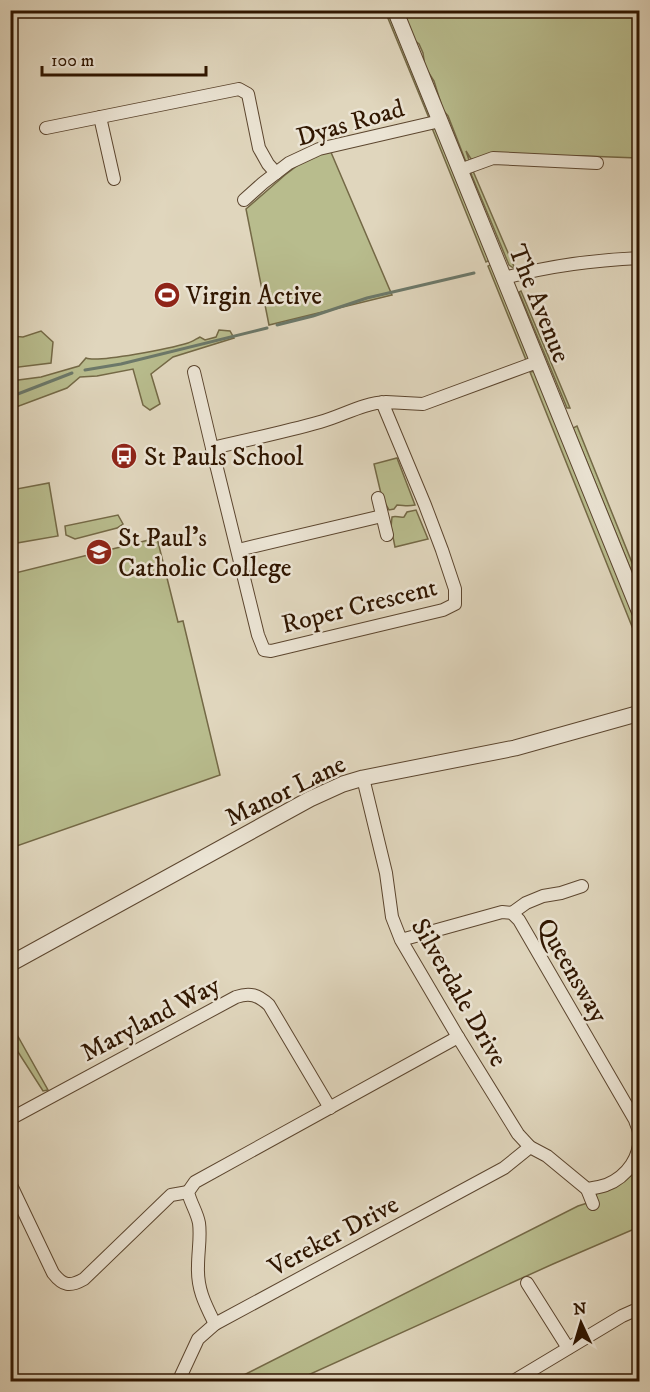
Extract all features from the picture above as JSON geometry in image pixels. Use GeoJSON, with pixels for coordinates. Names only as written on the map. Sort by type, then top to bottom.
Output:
{"type":"FeatureCollection","features":[{"type":"Feature","properties":{"kind":"street","name":"The Avenue"},"geometry":{"type":"LineString","coordinates":[[395,10],[639,613]]}},
{"type":"Feature","properties":{"kind":"street","name":"Dyas Road"},"geometry":{"type":"LineString","coordinates":[[46,128],[239,89],[248,94],[259,148],[276,173]]}},
{"type":"Feature","properties":{"kind":"street"},"geometry":{"type":"LineString","coordinates":[[100,117],[114,180]]}},
{"type":"Feature","properties":{"kind":"street","name":"Dyas Road"},"geometry":{"type":"LineString","coordinates":[[244,200],[289,164],[319,149],[440,121]]}},
{"type":"Feature","properties":{"kind":"street"},"geometry":{"type":"LineString","coordinates":[[460,170],[493,158],[597,163]]}},
{"type":"Feature","properties":{"kind":"street"},"geometry":{"type":"LineString","coordinates":[[504,278],[591,261],[639,258]]}},
{"type":"Feature","properties":{"kind":"street"},"geometry":{"type":"LineString","coordinates":[[212,448],[322,422],[371,404],[382,402],[423,404],[537,362]]}},
{"type":"Feature","properties":{"kind":"street","name":"Roper Crescent"},"geometry":{"type":"LineString","coordinates":[[194,372],[258,635],[264,650],[271,651],[443,610],[455,604],[455,589],[442,550],[382,402]]}},
{"type":"Feature","properties":{"kind":"street"},"geometry":{"type":"LineString","coordinates":[[378,498],[387,536]]}},
{"type":"Feature","properties":{"kind":"street"},"geometry":{"type":"LineString","coordinates":[[238,550],[382,516]]}},
{"type":"Feature","properties":{"kind":"street","name":"Manor Lane"},"geometry":{"type":"LineString","coordinates":[[10,964],[310,799],[343,784],[515,748],[639,713]]}},
{"type":"Feature","properties":{"kind":"street","name":"Silverdale Drive"},"geometry":{"type":"LineString","coordinates":[[363,778],[386,873],[392,917],[401,940],[518,1134],[530,1147]]}},
{"type":"Feature","properties":{"kind":"street","name":"Queensway"},"geometry":{"type":"LineString","coordinates":[[512,913],[526,903],[543,896],[582,886]]}},
{"type":"Feature","properties":{"kind":"street","name":"Queensway"},"geometry":{"type":"LineString","coordinates":[[401,940],[502,912],[512,913],[519,920],[635,1120],[639,1132],[638,1151],[632,1166],[606,1185],[588,1189]]}},
{"type":"Feature","properties":{"kind":"street","name":"Maryland Way"},"geometry":{"type":"LineString","coordinates":[[10,1119],[244,994],[254,994],[268,1005],[330,1108]]}},
{"type":"Feature","properties":{"kind":"street"},"geometry":{"type":"LineString","coordinates":[[10,1184],[53,1273],[59,1281],[76,1284],[84,1279],[171,1195],[188,1191],[195,1182],[458,1037]]}},
{"type":"Feature","properties":{"kind":"street"},"geometry":{"type":"LineString","coordinates":[[530,1147],[547,1156],[588,1189],[593,1204]]}},
{"type":"Feature","properties":{"kind":"street","name":"Vereker Drive"},"geometry":{"type":"LineString","coordinates":[[178,1382],[198,1339],[215,1324],[504,1168],[530,1147]]}},
{"type":"Feature","properties":{"kind":"street"},"geometry":{"type":"LineString","coordinates":[[188,1191],[190,1202],[199,1221],[199,1288],[215,1324]]}},
{"type":"Feature","properties":{"kind":"street"},"geometry":{"type":"LineString","coordinates":[[527,1283],[568,1348]]}},
{"type":"Feature","properties":{"kind":"street"},"geometry":{"type":"LineString","coordinates":[[512,1382],[639,1308]]}},
{"type":"Feature","properties":{"kind":"green space"},"geometry":{"type":"Polygon","coordinates":[[[385,11],[391,11],[433,115],[429,118],[385,11]]]}},
{"type":"Feature","properties":{"kind":"green space"},"geometry":{"type":"Polygon","coordinates":[[[400,11],[639,11],[639,166],[638,158],[584,156],[471,159],[466,151],[470,163],[466,162],[448,116],[443,110],[434,81],[425,67],[423,53],[419,44],[413,39],[400,11]]]}},
{"type":"Feature","properties":{"kind":"green space"},"geometry":{"type":"Polygon","coordinates":[[[436,127],[492,259],[486,262],[432,128],[436,127]]]}},
{"type":"Feature","properties":{"kind":"green space"},"geometry":{"type":"Polygon","coordinates":[[[327,143],[392,295],[269,325],[246,209],[327,143]]]}},
{"type":"Feature","properties":{"kind":"green space"},"geometry":{"type":"Polygon","coordinates":[[[473,171],[515,269],[509,265],[472,176],[473,171]]]}},
{"type":"Feature","properties":{"kind":"green space"},"geometry":{"type":"Polygon","coordinates":[[[494,263],[531,358],[526,360],[488,266],[494,263]]]}},
{"type":"Feature","properties":{"kind":"green space"},"geometry":{"type":"Polygon","coordinates":[[[521,291],[570,408],[567,408],[519,292],[521,291]]]}},
{"type":"Feature","properties":{"kind":"green space"},"geometry":{"type":"Polygon","coordinates":[[[219,330],[230,331],[234,338],[173,357],[151,374],[160,404],[150,410],[143,405],[133,369],[80,377],[67,388],[11,409],[11,381],[41,377],[79,366],[86,358],[119,357],[190,343],[200,337],[205,340],[216,337],[219,330]]]}},
{"type":"Feature","properties":{"kind":"green space"},"geometry":{"type":"Polygon","coordinates":[[[41,331],[53,342],[51,363],[11,368],[11,336],[23,337],[41,331]]]}},
{"type":"Feature","properties":{"kind":"green space"},"geometry":{"type":"Polygon","coordinates":[[[536,371],[639,624],[639,644],[530,372],[536,371]]]}},
{"type":"Feature","properties":{"kind":"green space"},"geometry":{"type":"Polygon","coordinates":[[[577,426],[639,580],[639,590],[573,428],[577,426]]]}},
{"type":"Feature","properties":{"kind":"green space"},"geometry":{"type":"Polygon","coordinates":[[[397,458],[415,505],[397,505],[394,509],[389,510],[382,498],[374,464],[397,458]]]}},
{"type":"Feature","properties":{"kind":"green space"},"geometry":{"type":"Polygon","coordinates":[[[49,483],[58,536],[11,544],[11,490],[49,483]]]}},
{"type":"Feature","properties":{"kind":"green space"},"geometry":{"type":"Polygon","coordinates":[[[416,510],[428,539],[395,547],[391,527],[392,517],[404,517],[407,512],[416,510]]]}},
{"type":"Feature","properties":{"kind":"green space"},"geometry":{"type":"Polygon","coordinates":[[[118,515],[123,524],[117,528],[75,539],[66,535],[65,526],[118,515]]]}},
{"type":"Feature","properties":{"kind":"green space"},"geometry":{"type":"Polygon","coordinates":[[[157,538],[178,622],[183,621],[220,775],[11,848],[11,574],[157,538]]]}},
{"type":"Feature","properties":{"kind":"green space"},"geometry":{"type":"Polygon","coordinates":[[[11,1024],[48,1090],[43,1091],[11,1041],[11,1024]]]}},
{"type":"Feature","properties":{"kind":"green space"},"geometry":{"type":"Polygon","coordinates":[[[639,1158],[639,1227],[295,1381],[230,1382],[578,1206],[597,1200],[596,1194],[624,1177],[639,1158]]]}},
{"type":"Feature","properties":{"kind":"waterway"},"geometry":{"type":"LineString","coordinates":[[277,325],[367,298],[474,273]]}},
{"type":"Feature","properties":{"kind":"waterway"},"geometry":{"type":"LineString","coordinates":[[85,370],[121,364],[267,328]]}},
{"type":"Feature","properties":{"kind":"waterway"},"geometry":{"type":"LineString","coordinates":[[10,397],[72,373]]}},
{"type":"Feature","properties":{"kind":"place","name":"Virgin Active"},"geometry":{"type":"Point","coordinates":[167,295]}},
{"type":"Feature","properties":{"kind":"place","name":"St Pauls School"},"geometry":{"type":"Point","coordinates":[124,456]}},
{"type":"Feature","properties":{"kind":"place","name":"St Paul's Catholic College"},"geometry":{"type":"Point","coordinates":[99,552]}}]}
